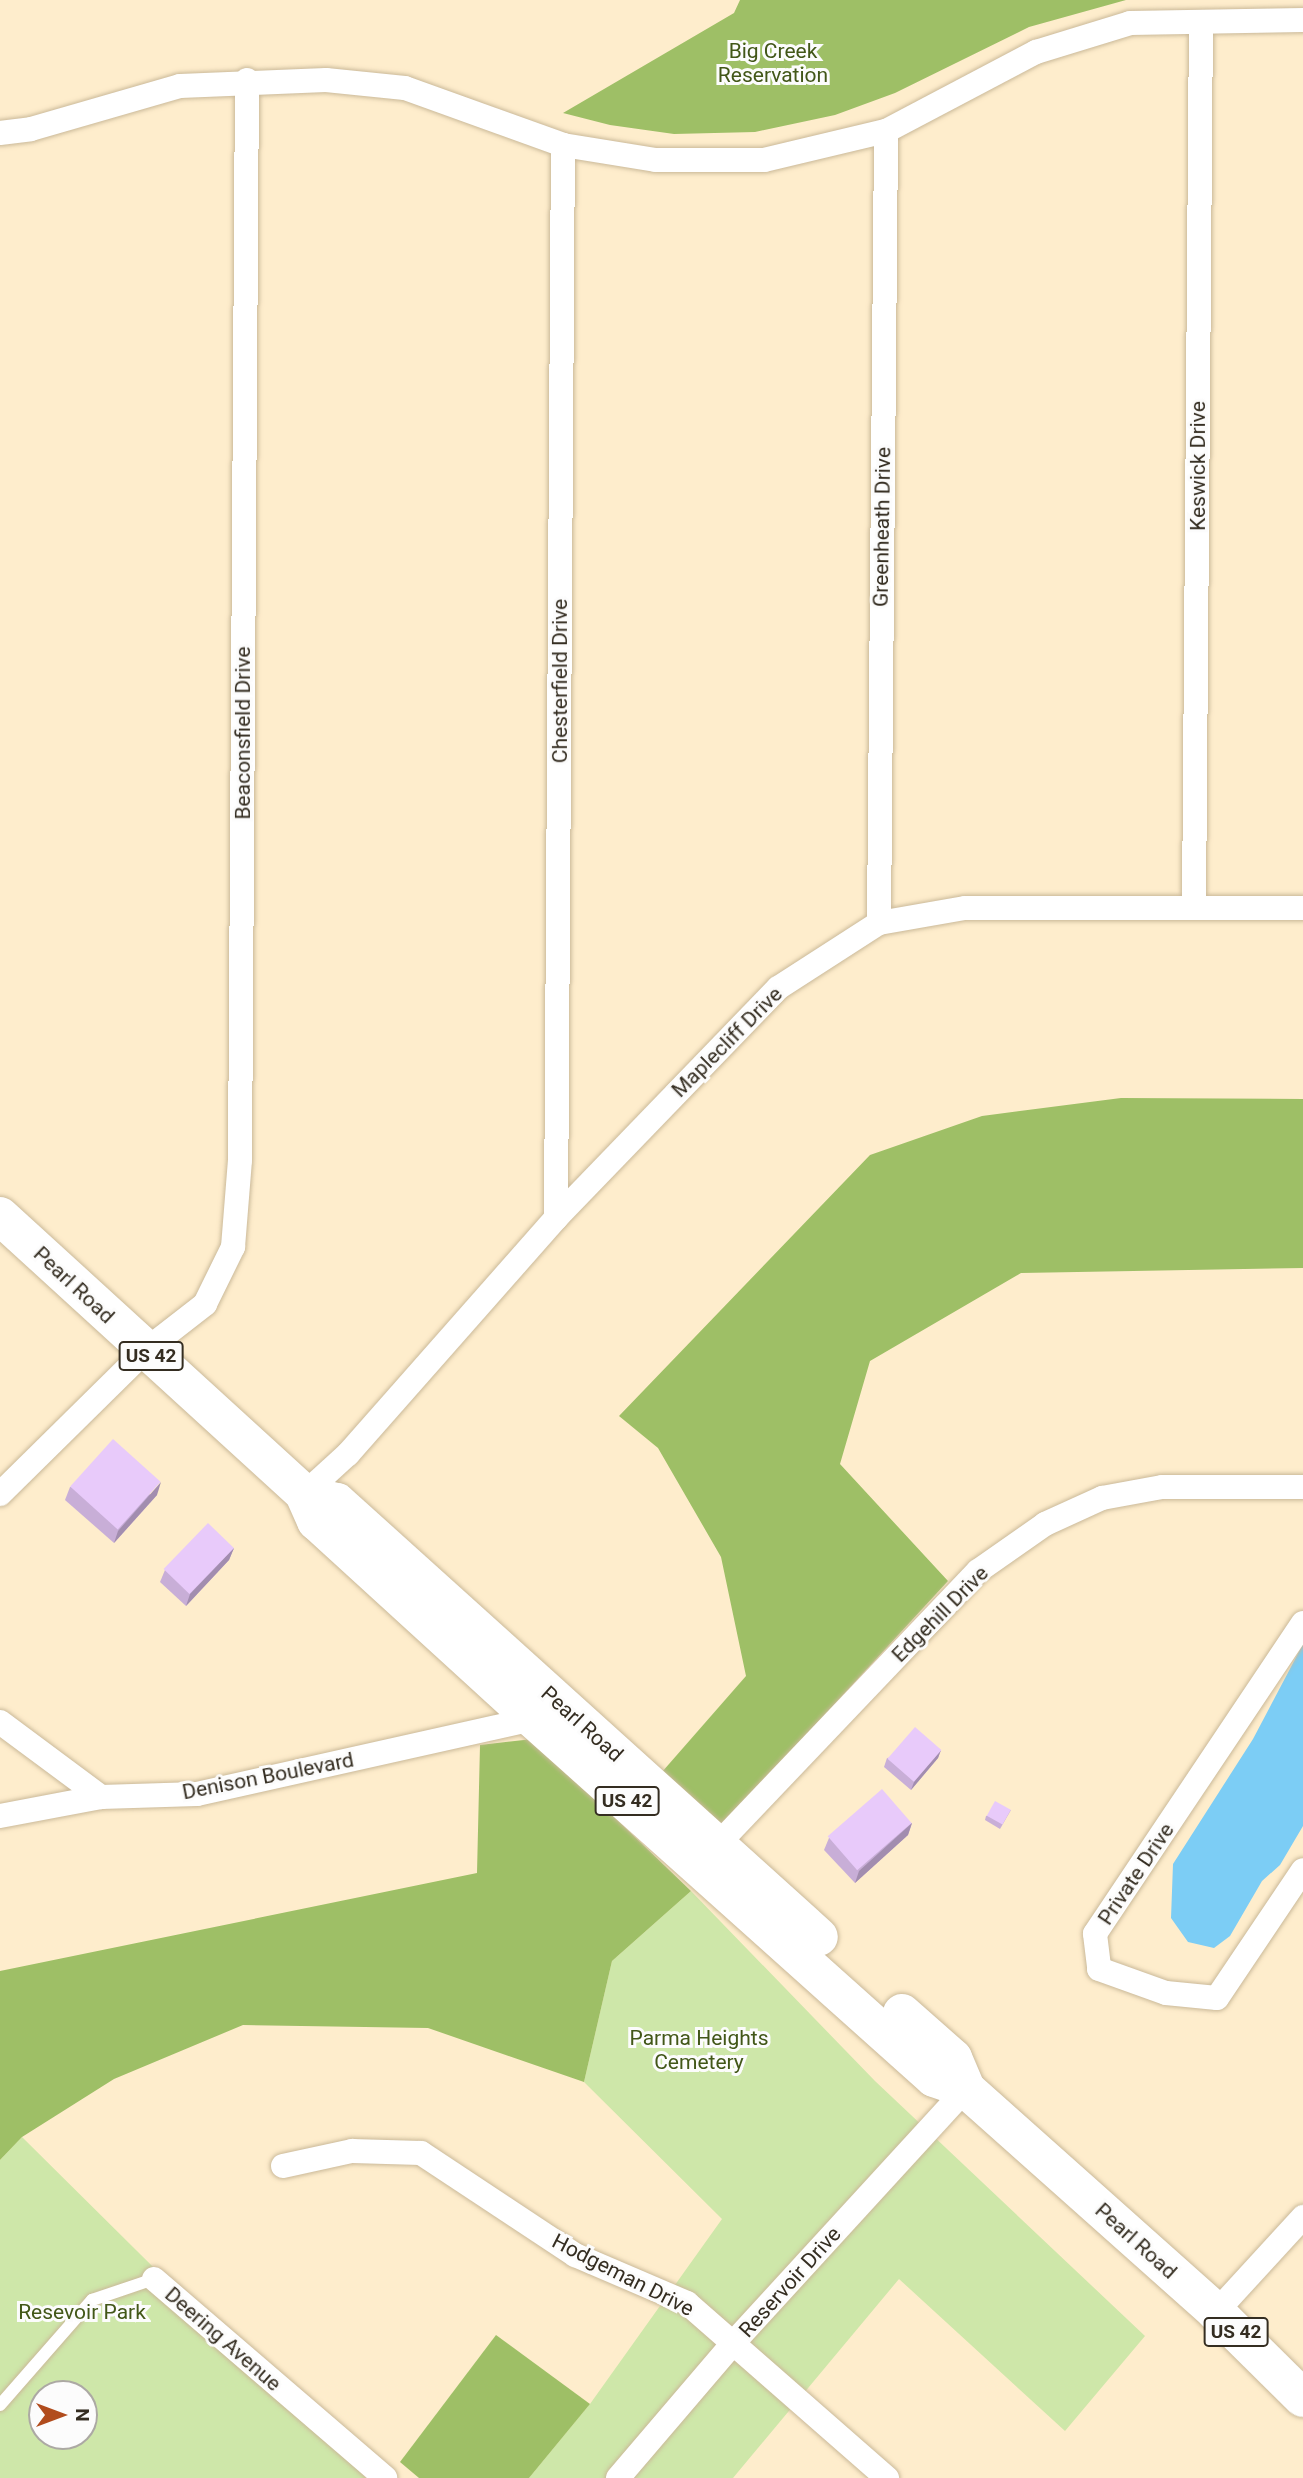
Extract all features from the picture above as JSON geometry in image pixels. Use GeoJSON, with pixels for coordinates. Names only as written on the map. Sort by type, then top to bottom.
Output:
{"type":"FeatureCollection","features":[{"type":"Feature","properties":{"kind":"main road","name":"Pearl Road"},"geometry":{"type":"LineString","coordinates":[[0,1216],[304,1494],[316,1521],[533,1719],[934,2078],[966,2090],[1216,2312],[1303,2398]]}},
{"type":"Feature","properties":{"kind":"main road","name":"Pearl Road"},"geometry":{"type":"LineString","coordinates":[[304,1494],[337,1502],[718,1844],[953,2058],[966,2090]]}},
{"type":"Feature","properties":{"kind":"street"},"geometry":{"type":"LineString","coordinates":[[0,132],[31,129],[125,98],[180,86],[247,80],[326,80],[405,88],[563,145],[656,160],[764,160],[886,131],[1036,52],[1129,23],[1303,20]]}},
{"type":"Feature","properties":{"kind":"street","name":"Keswick Drive"},"geometry":{"type":"LineString","coordinates":[[1194,908],[1201,23]]}},
{"type":"Feature","properties":{"kind":"street","name":"Beaconsfield Drive"},"geometry":{"type":"LineString","coordinates":[[0,1494],[146,1350],[205,1304],[233,1247],[240,1160],[247,80]]}},
{"type":"Feature","properties":{"kind":"street","name":"Greenheath Drive"},"geometry":{"type":"LineString","coordinates":[[879,923],[886,131]]}},
{"type":"Feature","properties":{"kind":"street","name":"Chesterfield Drive"},"geometry":{"type":"LineString","coordinates":[[556,1218],[563,145]]}},
{"type":"Feature","properties":{"kind":"street","name":"Maplecliff Drive"},"geometry":{"type":"LineString","coordinates":[[304,1494],[348,1454],[556,1218],[778,988],[879,923],[965,908],[1303,908]]}},
{"type":"Feature","properties":{"kind":"street","name":"Edgehill Drive"},"geometry":{"type":"LineString","coordinates":[[718,1844],[978,1571],[1045,1524],[1102,1498],[1162,1487],[1303,1487]]}},
{"type":"Feature","properties":{"kind":"street","name":"Private Drive"},"geometry":{"type":"LineString","coordinates":[[1303,1623],[1095,1934],[1099,1969],[1166,1993],[1217,1998],[1303,1870]]}},
{"type":"Feature","properties":{"kind":"street","name":"Denison Boulevard"},"geometry":{"type":"LineString","coordinates":[[0,1816],[101,1797],[197,1794],[533,1719]]}},
{"type":"Feature","properties":{"kind":"street"},"geometry":{"type":"LineString","coordinates":[[0,1722],[101,1797]]}},
{"type":"Feature","properties":{"kind":"street","name":"Reservoir Drive"},"geometry":{"type":"LineString","coordinates":[[618,2478],[735,2341],[966,2090]]}},
{"type":"Feature","properties":{"kind":"street","name":"Hodgeman Drive"},"geometry":{"type":"LineString","coordinates":[[283,2166],[352,2151],[421,2153],[575,2255],[687,2303],[735,2341],[887,2478]]}},
{"type":"Feature","properties":{"kind":"street"},"geometry":{"type":"LineString","coordinates":[[1216,2312],[1303,2217]]}},
{"type":"Feature","properties":{"kind":"street","name":"Deering Avenue"},"geometry":{"type":"LineString","coordinates":[[153,2279],[385,2478]]}},
{"type":"Feature","properties":{"kind":"lane","name":"Deering Avenue"},"geometry":{"type":"LineString","coordinates":[[0,2405],[92,2300],[153,2279]]}},
{"type":"Feature","properties":{"kind":"green space","name":"Big Creek Reservation"},"geometry":{"type":"Polygon","coordinates":[[[740,0],[1126,0],[1029,27],[895,93],[835,115],[755,132],[674,134],[610,125],[563,113],[734,13],[740,0]]]}},
{"type":"Feature","properties":{"kind":"green space"},"geometry":{"type":"Polygon","coordinates":[[[1121,1098],[1303,1099],[1303,1268],[1021,1273],[870,1361],[840,1464],[948,1581],[723,1825],[662,1772],[746,1676],[721,1557],[658,1448],[619,1416],[870,1155],[982,1116],[1121,1098]]]}},
{"type":"Feature","properties":{"kind":"green space"},"geometry":{"type":"Polygon","coordinates":[[[533,1739],[691,1891],[612,1961],[584,2082],[428,2028],[243,2025],[114,2079],[22,2137],[0,2160],[0,1971],[477,1873],[480,1745],[533,1739]]]}},
{"type":"Feature","properties":{"kind":"green space","name":"Parma Heights Cemetery"},"geometry":{"type":"Polygon","coordinates":[[[691,1891],[875,2081],[1145,2336],[1065,2431],[899,2279],[733,2478],[529,2478],[590,2404],[722,2219],[584,2082],[612,1961],[691,1891]]]}},
{"type":"Feature","properties":{"kind":"green space","name":"Resevoir Park"},"geometry":{"type":"Polygon","coordinates":[[[22,2137],[366,2478],[0,2478],[0,2160],[22,2137]]]}},
{"type":"Feature","properties":{"kind":"green space"},"geometry":{"type":"Polygon","coordinates":[[[496,2335],[590,2404],[529,2478],[419,2478],[400,2462],[496,2335]]]}},
{"type":"Feature","properties":{"kind":"water"},"geometry":{"type":"Polygon","coordinates":[[[1303,1644],[1303,1826],[1280,1865],[1262,1881],[1230,1936],[1214,1948],[1188,1942],[1171,1918],[1173,1864],[1253,1739],[1303,1644]]]}},
{"type":"Feature","properties":{"kind":"building"},"geometry":{"type":"Polygon","coordinates":[[[113,1439],[161,1482],[118,1529],[70,1487],[113,1439]]]}},
{"type":"Feature","properties":{"kind":"building"},"geometry":{"type":"Polygon","coordinates":[[[208,1523],[234,1548],[189,1594],[164,1569],[208,1523]]]}},
{"type":"Feature","properties":{"kind":"building"},"geometry":{"type":"Polygon","coordinates":[[[915,1727],[941,1750],[914,1782],[887,1759],[915,1727]]]}},
{"type":"Feature","properties":{"kind":"building"},"geometry":{"type":"Polygon","coordinates":[[[882,1789],[912,1823],[857,1870],[828,1836],[882,1789]]]}},
{"type":"Feature","properties":{"kind":"building"},"geometry":{"type":"Polygon","coordinates":[[[995,1801],[1011,1810],[1003,1825],[987,1816],[995,1801]]]}}]}
